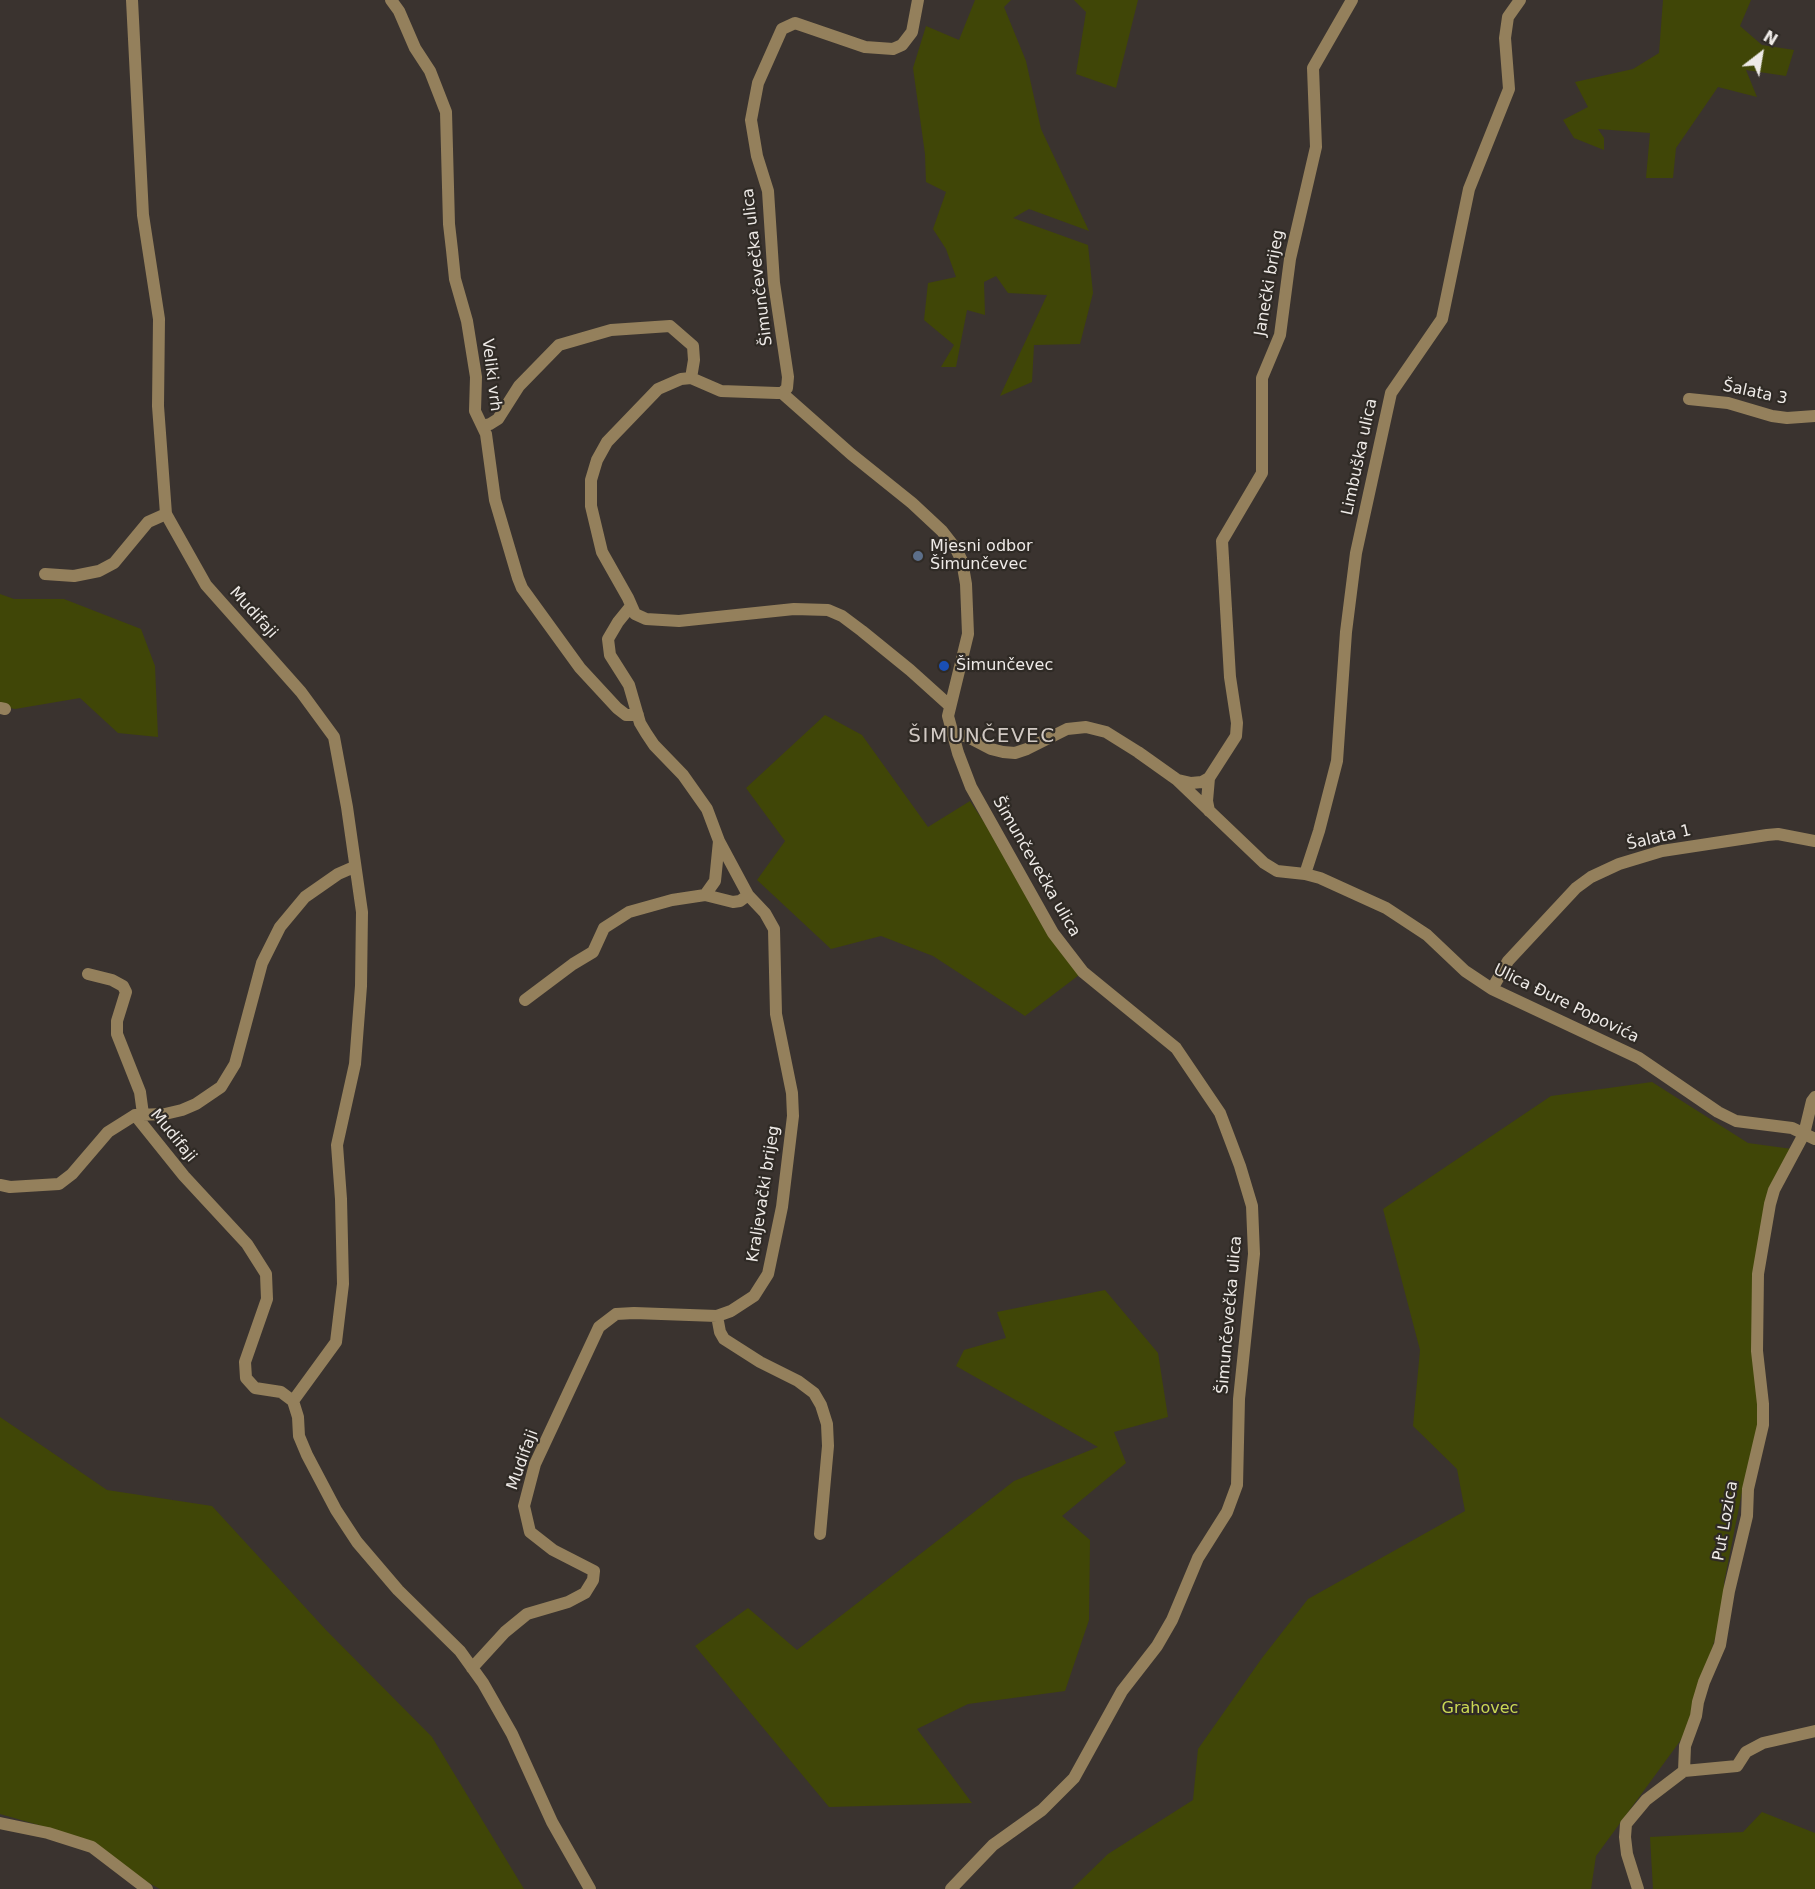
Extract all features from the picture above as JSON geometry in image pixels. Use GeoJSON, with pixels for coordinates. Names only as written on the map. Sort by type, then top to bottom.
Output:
{"type":"FeatureCollection","features":[{"type":"Feature","properties":{"kind":"street"},"geometry":{"type":"LineString","coordinates":[[45,574],[75,576],[99,571],[114,563],[148,522],[166,514],[158,406],[159,319],[143,215],[132,0]]}},
{"type":"Feature","properties":{"kind":"street","name":"Veliki vrh"},"geometry":{"type":"LineString","coordinates":[[391,0],[399,11],[415,48],[430,71],[446,112],[449,224],[455,279],[467,321],[476,376],[476,411],[486,434],[495,500],[507,545],[522,588],[580,668],[617,708],[626,715],[638,715]]}},
{"type":"Feature","properties":{"kind":"street","name":"Šimunčevečka ulica"},"geometry":{"type":"LineString","coordinates":[[918,0],[912,32],[902,45],[893,49],[865,47],[795,23],[782,29],[758,83],[751,120],[757,156],[768,190],[774,284],[788,377],[787,388],[782,393],[851,454],[912,503],[942,531],[956,549],[962,561],[966,584],[968,634],[948,716],[971,787],[1053,933],[1083,972],[1176,1048],[1220,1113],[1252,1206],[1254,1254],[1239,1400],[1237,1485],[1227,1512],[1198,1558],[1172,1620],[1157,1646],[1122,1691],[1074,1778],[1042,1810],[993,1845],[951,1889]]}},
{"type":"Feature","properties":{"kind":"street","name":"Janečki brijeg"},"geometry":{"type":"LineString","coordinates":[[1209,778],[1236,736],[1237,723],[1230,677],[1222,541],[1262,473],[1263,378],[1280,335],[1290,259],[1316,147],[1313,68],[1352,0]]}},
{"type":"Feature","properties":{"kind":"street","name":"Limbuška ulica"},"geometry":{"type":"LineString","coordinates":[[1305,874],[1338,761],[1346,632],[1356,553],[1391,393],[1442,319],[1469,189],[1509,89],[1505,38],[1508,17],[1520,0]]}},
{"type":"Feature","properties":{"kind":"street"},"geometry":{"type":"LineString","coordinates":[[483,426],[498,418],[519,386],[560,345],[611,330],[670,326],[693,346],[694,360],[691,378]]}},
{"type":"Feature","properties":{"kind":"street"},"geometry":{"type":"LineString","coordinates":[[782,393],[720,391],[691,378],[681,379],[658,389],[607,442],[597,460],[591,480],[591,506],[602,552],[632,606],[634,614],[646,619],[679,621],[794,609],[828,610],[842,616],[862,631],[950,706]]}},
{"type":"Feature","properties":{"kind":"street","name":"Šalata 3"},"geometry":{"type":"LineString","coordinates":[[1689,399],[1728,403],[1772,416],[1787,418],[1815,416]]}},
{"type":"Feature","properties":{"kind":"street","name":"Mudifaji"},"geometry":{"type":"LineString","coordinates":[[88,974],[112,980],[123,986],[126,992],[117,1022],[117,1034],[140,1092],[139,1115],[184,1176],[247,1244],[266,1274],[267,1299],[245,1362],[246,1378],[255,1388],[280,1392],[292,1401],[336,1342],[343,1284],[342,1199],[337,1145],[355,1064],[361,986],[362,912],[334,737],[300,692],[206,585],[166,514]]}},
{"type":"Feature","properties":{"kind":"street","name":"Kraljevački brijeg"},"geometry":{"type":"LineString","coordinates":[[632,606],[618,622],[608,639],[610,655],[629,685],[640,723],[654,745],[683,775],[707,808],[719,841],[748,896],[765,913],[774,929],[776,1014],[792,1093],[794,1116],[782,1207],[768,1274],[754,1296],[731,1311],[717,1316]]}},
{"type":"Feature","properties":{"kind":"street","name":"Ulica Đure Popovića"},"geometry":{"type":"LineString","coordinates":[[954,736],[968,737],[991,749],[1015,753],[1067,729],[1086,727],[1106,732],[1176,779],[1264,863],[1277,871],[1320,878],[1386,908],[1427,934],[1465,971],[1492,989],[1640,1058],[1718,1112],[1736,1121],[1792,1128],[1810,1136]]}},
{"type":"Feature","properties":{"kind":"street"},"geometry":{"type":"LineString","coordinates":[[1176,779],[1191,783],[1202,782],[1209,778]]}},
{"type":"Feature","properties":{"kind":"street"},"geometry":{"type":"LineString","coordinates":[[1209,778],[1206,801],[1209,811]]}},
{"type":"Feature","properties":{"kind":"street","name":"Šalata 1"},"geometry":{"type":"LineString","coordinates":[[1492,989],[1508,961],[1576,888],[1592,877],[1619,864],[1662,851],[1767,835],[1787,835],[1815,841]]}},
{"type":"Feature","properties":{"kind":"street","name":"Kraljevački brijeg"},"geometry":{"type":"LineString","coordinates":[[705,895],[715,881],[719,841]]}},
{"type":"Feature","properties":{"kind":"street","name":"Mudifaji"},"geometry":{"type":"LineString","coordinates":[[0,1185],[10,1187],[59,1184],[72,1174],[108,1132],[139,1115],[165,1114],[183,1110],[221,1087],[235,1064],[262,963],[280,927],[305,897],[338,874],[354,867]]}},
{"type":"Feature","properties":{"kind":"street"},"geometry":{"type":"LineString","coordinates":[[525,1000],[593,952],[604,928],[628,912],[672,900],[705,895],[734,902],[748,896]]}},
{"type":"Feature","properties":{"kind":"street","name":"Put Lozica"},"geometry":{"type":"LineString","coordinates":[[1684,1771],[1685,1746],[1696,1716],[1704,1682],[1720,1645],[1729,1591],[1747,1516],[1748,1489],[1763,1425],[1757,1352],[1758,1274],[1770,1204],[1774,1190],[1810,1136],[1812,1101],[1815,1097]]}},
{"type":"Feature","properties":{"kind":"street","name":"Mudifaji"},"geometry":{"type":"LineString","coordinates":[[472,1668],[505,1632],[526,1614],[568,1602],[585,1593],[593,1580],[594,1571],[553,1550],[530,1532],[524,1506],[536,1464],[599,1327],[616,1314],[717,1316]]}},
{"type":"Feature","properties":{"kind":"street"},"geometry":{"type":"LineString","coordinates":[[717,1316],[724,1339],[798,1382],[814,1393],[821,1405],[827,1424],[828,1446],[820,1534]]}},
{"type":"Feature","properties":{"kind":"street"},"geometry":{"type":"LineString","coordinates":[[292,1401],[298,1418],[299,1436],[341,1518],[357,1542],[399,1590],[460,1652],[472,1668],[512,1734],[552,1822],[590,1889]]}},
{"type":"Feature","properties":{"kind":"street"},"geometry":{"type":"LineString","coordinates":[[1638,1889],[1627,1854],[1626,1824],[1646,1800],[1684,1771],[1737,1766],[1746,1752],[1763,1743],[1815,1731]]}},
{"type":"Feature","properties":{"kind":"street"},"geometry":{"type":"LineString","coordinates":[[0,1823],[48,1833],[92,1847],[147,1889]]}},
{"type":"Feature","properties":{"kind":"green space"},"geometry":{"type":"Polygon","coordinates":[[[975,0],[1011,0],[1004,7],[1026,61],[1041,129],[1089,231],[1029,209],[1013,218],[1088,245],[1093,293],[1080,344],[1034,345],[1032,382],[1000,396],[1047,295],[1008,293],[996,276],[984,282],[985,315],[967,310],[956,367],[941,367],[954,345],[924,320],[928,283],[956,277],[946,249],[933,229],[946,192],[926,182],[925,154],[913,68],[926,26],[959,40],[975,0]]]}},
{"type":"Feature","properties":{"kind":"green space"},"geometry":{"type":"Polygon","coordinates":[[[1074,0],[1138,0],[1116,88],[1076,74],[1086,12],[1074,0]]]}},
{"type":"Feature","properties":{"kind":"green space"},"geometry":{"type":"Polygon","coordinates":[[[1663,0],[1751,0],[1740,26],[1762,45],[1794,50],[1786,76],[1746,70],[1757,97],[1718,87],[1676,148],[1673,178],[1646,178],[1650,133],[1598,129],[1604,138],[1604,150],[1574,138],[1563,120],[1588,107],[1575,82],[1633,69],[1659,53],[1663,0]]]}},
{"type":"Feature","properties":{"kind":"green space"},"geometry":{"type":"Polygon","coordinates":[[[0,594],[14,599],[64,599],[141,629],[155,666],[158,737],[118,733],[80,698],[15,709],[0,706],[0,594]]]}},
{"type":"Feature","properties":{"kind":"green space"},"geometry":{"type":"Polygon","coordinates":[[[825,715],[862,735],[928,827],[970,801],[1083,972],[1025,1016],[933,956],[881,936],[831,949],[757,880],[785,841],[746,788],[825,715]]]}},
{"type":"Feature","properties":{"kind":"green space","name":"Grahovec"},"geometry":{"type":"Polygon","coordinates":[[[1652,1082],[1748,1143],[1792,1149],[1766,1199],[1758,1441],[1744,1482],[1724,1583],[1724,1606],[1719,1626],[1686,1733],[1596,1856],[1591,1889],[1072,1889],[1108,1854],[1193,1800],[1198,1749],[1262,1658],[1308,1599],[1465,1511],[1457,1469],[1413,1426],[1420,1350],[1383,1209],[1551,1096],[1652,1082]]]}},
{"type":"Feature","properties":{"kind":"green space"},"geometry":{"type":"Polygon","coordinates":[[[1105,1290],[1158,1353],[1168,1417],[1114,1432],[1126,1463],[1062,1516],[1090,1540],[1089,1620],[1065,1691],[968,1704],[917,1729],[972,1803],[829,1807],[695,1646],[748,1608],[797,1650],[1014,1481],[1098,1447],[956,1366],[964,1350],[1006,1338],[997,1312],[1105,1290]]]}},
{"type":"Feature","properties":{"kind":"green space"},"geometry":{"type":"Polygon","coordinates":[[[0,1417],[107,1490],[212,1506],[326,1630],[432,1737],[524,1889],[160,1889],[42,1826],[0,1814],[0,1417]]]}},
{"type":"Feature","properties":{"kind":"green space"},"geometry":{"type":"Polygon","coordinates":[[[1762,1812],[1815,1833],[1815,1889],[1653,1889],[1650,1837],[1743,1832],[1762,1812]]]}},
{"type":"Feature","properties":{"kind":"place","name":"Mjesni odbor Šimunčevec"},"geometry":{"type":"Point","coordinates":[918,556]}},
{"type":"Feature","properties":{"kind":"place","name":"Šimunčevec"},"geometry":{"type":"Point","coordinates":[944,666]}},
{"type":"Feature","properties":{"kind":"district","name":"ŠIMUNČEVEC"},"geometry":{"type":"Point","coordinates":[982,737]}}]}
